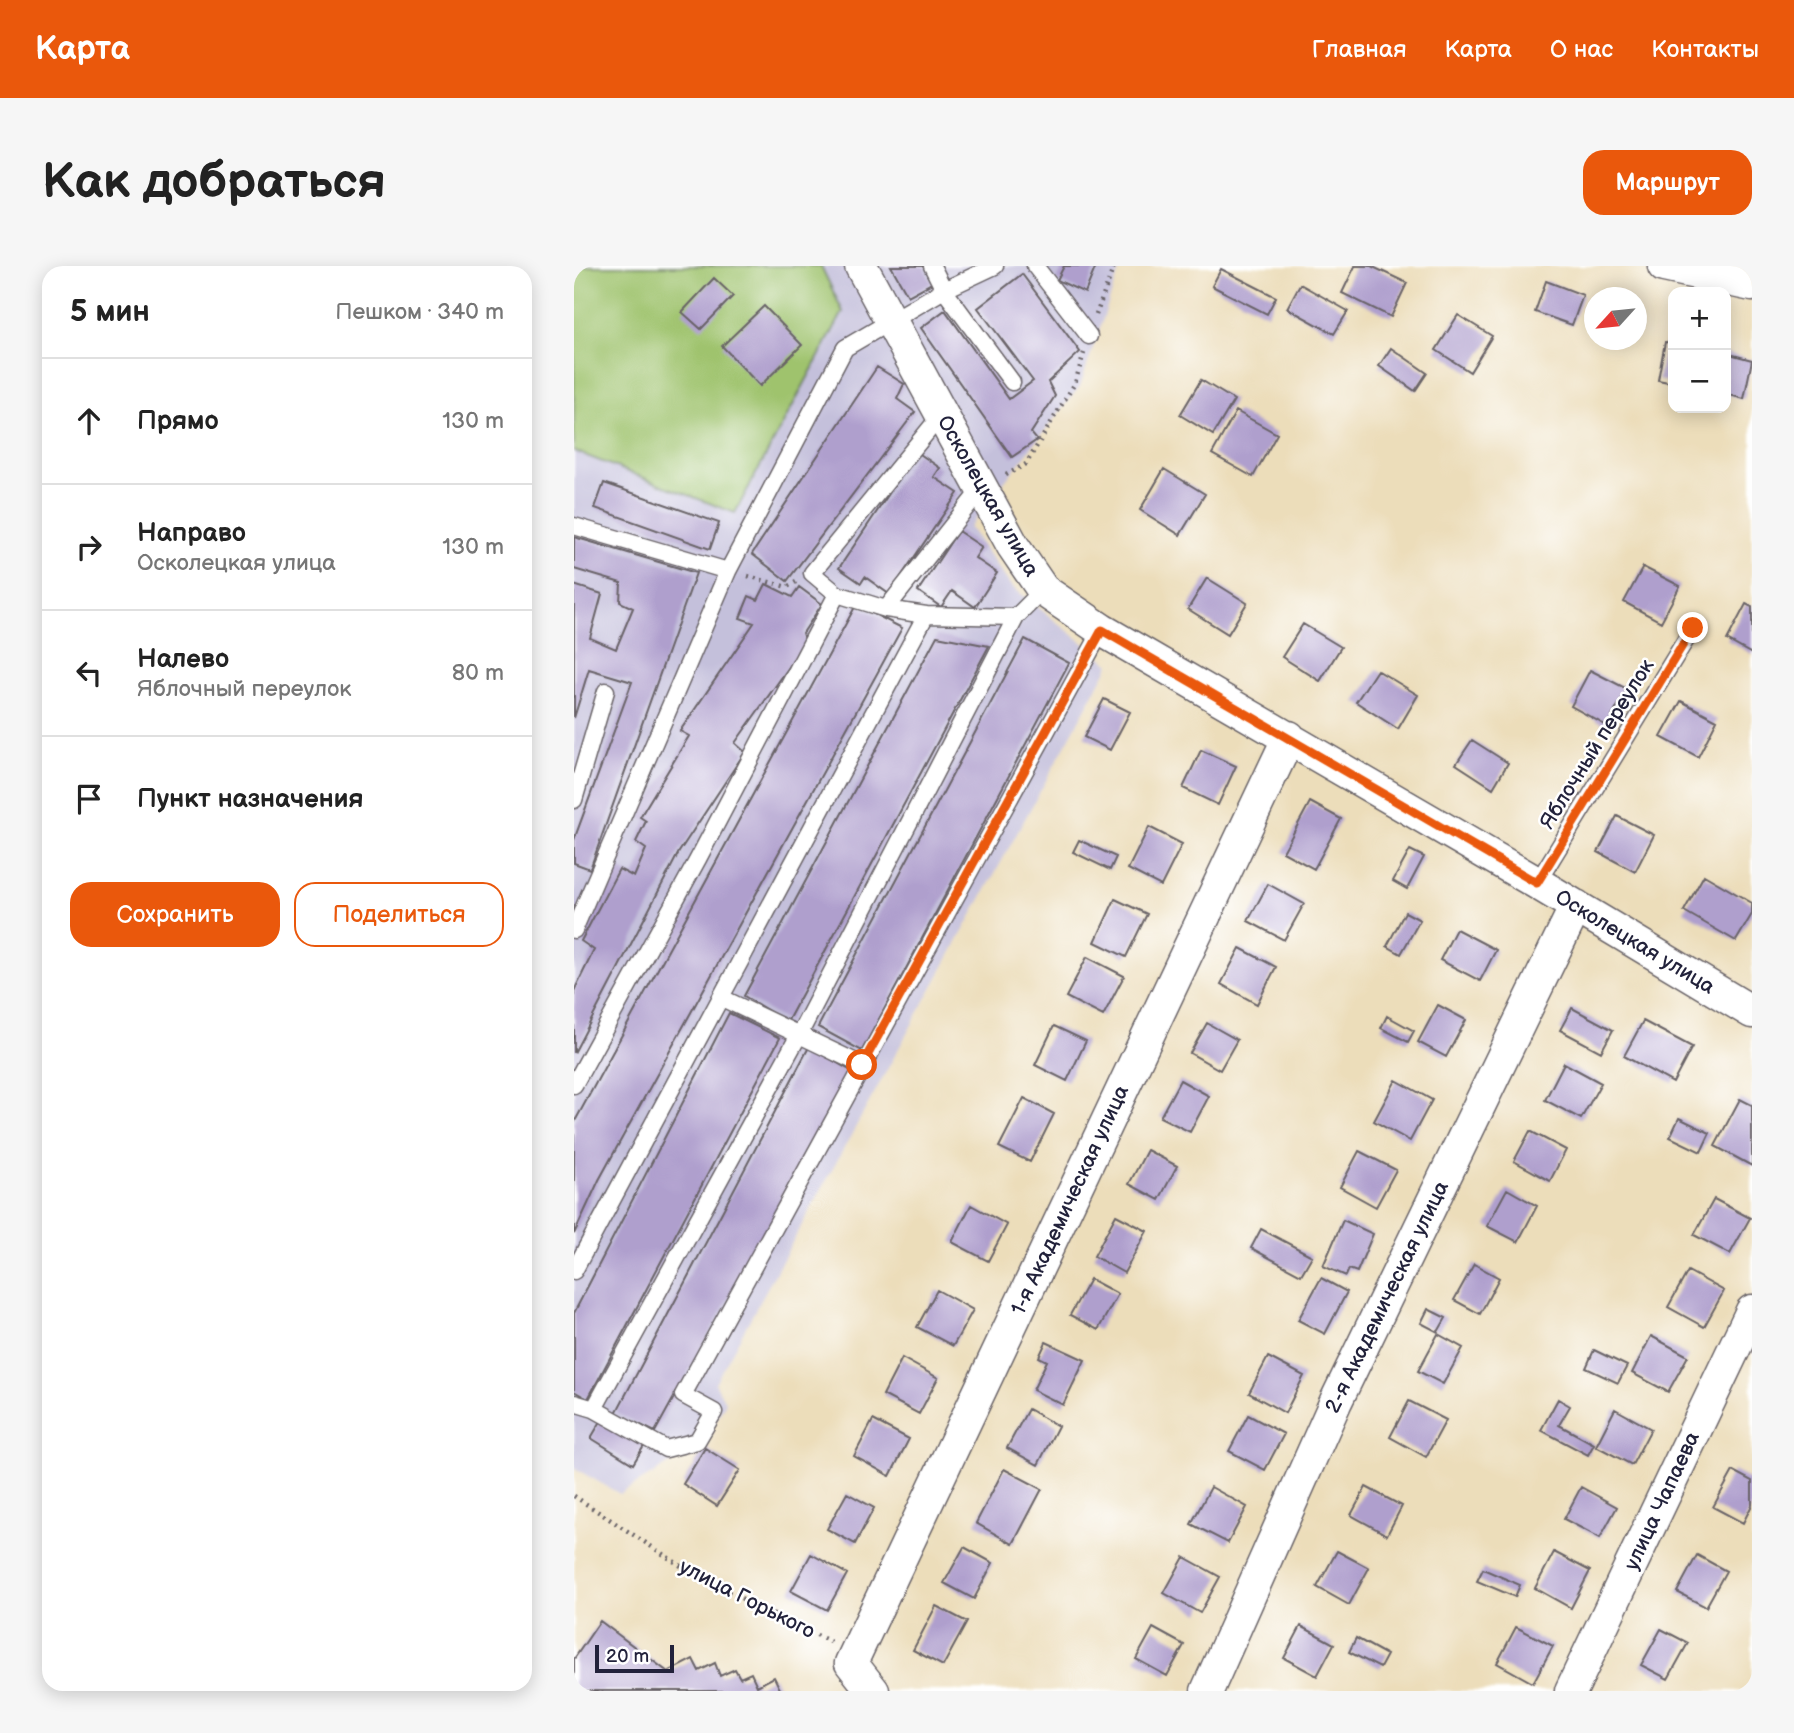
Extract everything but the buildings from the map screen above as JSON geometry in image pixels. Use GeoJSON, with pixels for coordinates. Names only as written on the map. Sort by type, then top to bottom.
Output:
{"type":"FeatureCollection","features":[{"type":"Feature","properties":{"kind":"street","name":"Осколецкая улица"},"geometry":{"type":"LineString","coordinates":[[861,266],[981,489],[1042,590],[1102,630],[1289,737],[1752,1012]]}},
{"type":"Feature","properties":{"kind":"street"},"geometry":{"type":"LineString","coordinates":[[1664,266],[1752,285]]}},
{"type":"Feature","properties":{"kind":"street","name":"1-я Академическая улица"},"geometry":{"type":"LineString","coordinates":[[851,1663],[1289,737]]}},
{"type":"Feature","properties":{"kind":"street","name":"2-я Академическая улица"},"geometry":{"type":"LineString","coordinates":[[1207,1691],[1336,1401],[1576,906]]}},
{"type":"Feature","properties":{"kind":"street","name":"улица Чапаева"},"geometry":{"type":"LineString","coordinates":[[1572,1691],[1752,1311]]}},
{"type":"Feature","properties":{"kind":"street"},"geometry":{"type":"LineString","coordinates":[[851,1663],[873,1691]]}},
{"type":"Feature","properties":{"kind":"lane"},"geometry":{"type":"LineString","coordinates":[[932,266],[944,290],[1013,382]]}},
{"type":"Feature","properties":{"kind":"lane"},"geometry":{"type":"LineString","coordinates":[[574,930],[728,570],[845,348],[944,290],[995,266]]}},
{"type":"Feature","properties":{"kind":"lane"},"geometry":{"type":"LineString","coordinates":[[1035,266],[1089,336]]}},
{"type":"Feature","properties":{"kind":"lane"},"geometry":{"type":"LineString","coordinates":[[941,415],[812,573],[837,594],[886,609],[926,615],[1017,617]]}},
{"type":"Feature","properties":{"kind":"lane"},"geometry":{"type":"LineString","coordinates":[[886,609],[981,489]]}},
{"type":"Feature","properties":{"kind":"lane"},"geometry":{"type":"LineString","coordinates":[[574,526],[728,570]]}},
{"type":"Feature","properties":{"kind":"lane"},"geometry":{"type":"LineString","coordinates":[[594,1409],[800,1033],[1017,617],[1042,590]]}},
{"type":"Feature","properties":{"kind":"lane"},"geometry":{"type":"LineString","coordinates":[[574,1085],[698,859],[837,594]]}},
{"type":"Feature","properties":{"kind":"lane"},"geometry":{"type":"LineString","coordinates":[[574,1271],[926,615]]}},
{"type":"Feature","properties":{"kind":"lane","name":"Яблочный переулок"},"geometry":{"type":"LineString","coordinates":[[1537,883],[1693,628]]}},
{"type":"Feature","properties":{"kind":"lane"},"geometry":{"type":"LineString","coordinates":[[574,1403],[594,1409],[666,1449],[697,1440],[714,1412],[683,1395],[1102,630]]}},
{"type":"Feature","properties":{"kind":"lane"},"geometry":{"type":"LineString","coordinates":[[574,800],[606,691]]}},
{"type":"Feature","properties":{"kind":"lane"},"geometry":{"type":"LineString","coordinates":[[722,998],[800,1033],[862,1065]]}},
{"type":"Feature","properties":{"kind":"path"},"geometry":{"type":"LineString","coordinates":[[981,489],[1026,464],[1075,383],[1114,266]]}},
{"type":"Feature","properties":{"kind":"path"},"geometry":{"type":"LineString","coordinates":[[728,570],[787,587],[812,573]]}},
{"type":"Feature","properties":{"kind":"path","name":"улица Горького"},"geometry":{"type":"LineString","coordinates":[[574,1496],[698,1577],[832,1643],[851,1663]]}},
{"type":"Feature","properties":{"kind":"shaded area"},"geometry":{"type":"Polygon","coordinates":[[[821,266],[1121,266],[1080,386],[969,527],[1011,586],[1110,664],[715,1383],[726,1403],[701,1445],[620,1494],[574,1468],[574,451],[735,513],[843,312],[821,266]]]}},
{"type":"Feature","properties":{"kind":"green space"},"geometry":{"type":"Polygon","coordinates":[[[574,266],[821,266],[843,312],[735,513],[574,451],[574,266]]]}},
{"type":"Feature","properties":{"kind":"route"},"geometry":{"type":"LineString","coordinates":[[862,1065],[1102,630],[1537,883],[1693,628]]}}]}
